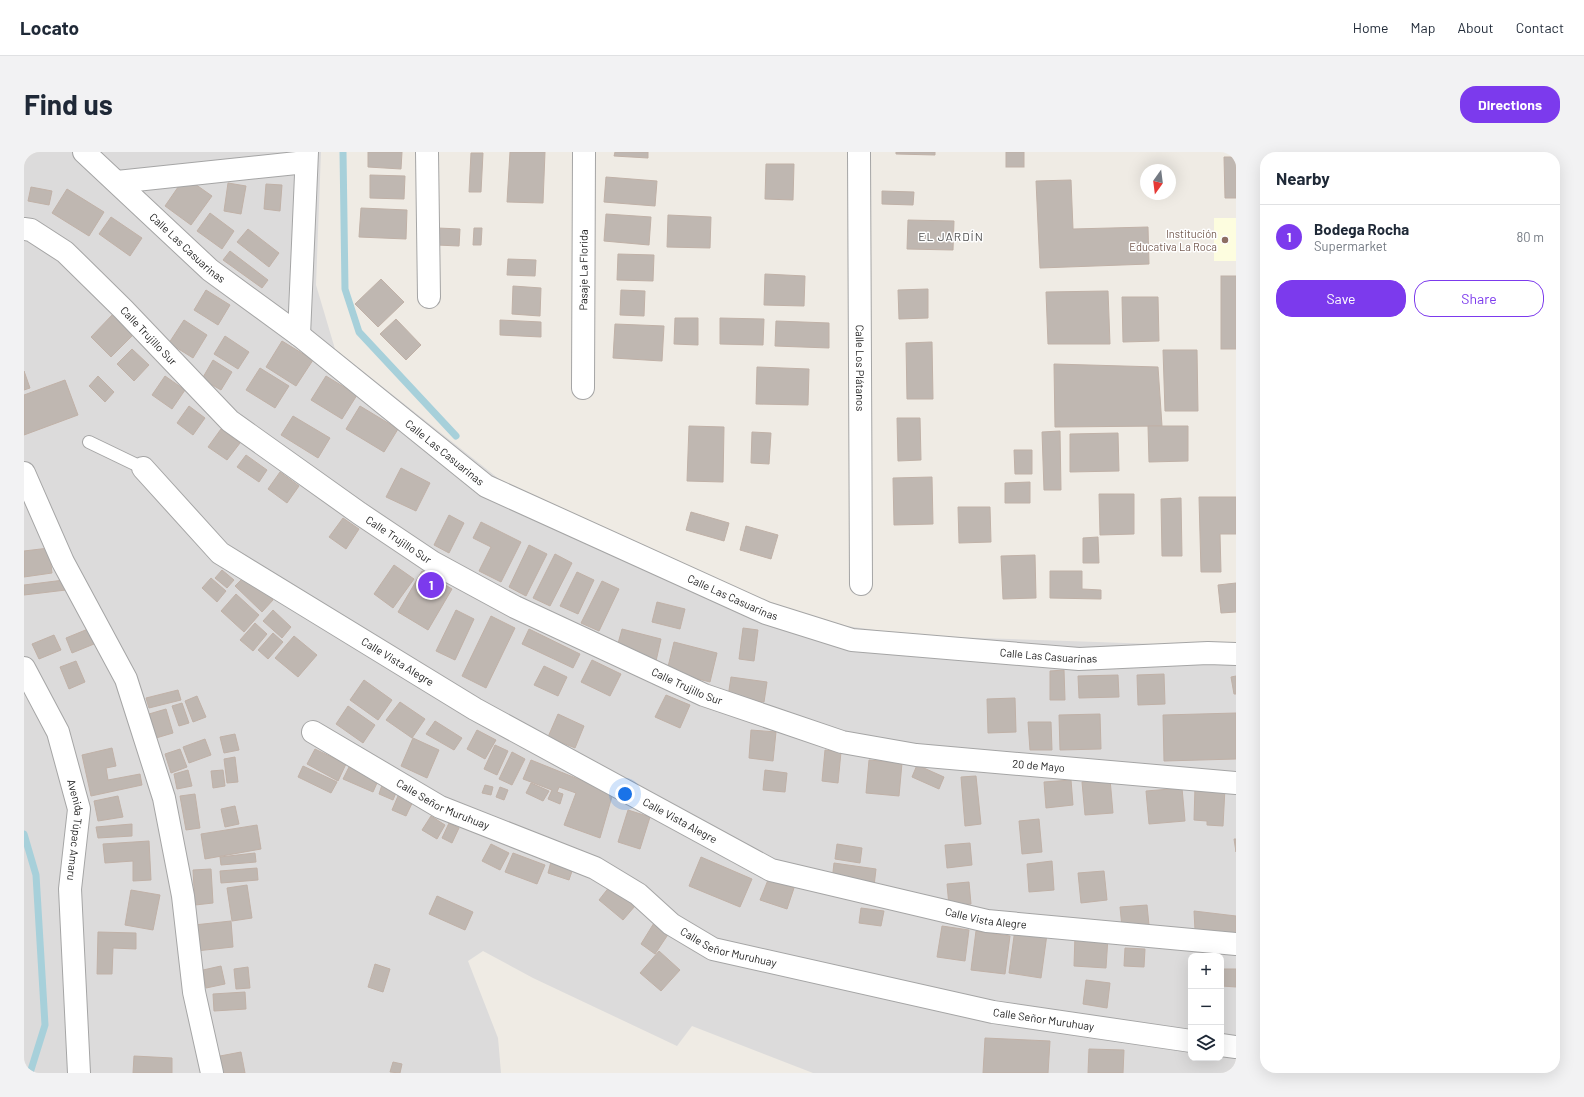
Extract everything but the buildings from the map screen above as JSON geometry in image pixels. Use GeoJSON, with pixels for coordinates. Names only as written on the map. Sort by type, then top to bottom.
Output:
{"type":"FeatureCollection","features":[{"type":"Feature","properties":{"kind":"street","name":"Calle Las Casuarinas"},"geometry":{"type":"LineString","coordinates":[[84,152],[210,270],[300,335],[486,486],[766,613],[852,640],[1079,659],[1208,653],[1236,654]]}},
{"type":"Feature","properties":{"kind":"street"},"geometry":{"type":"LineString","coordinates":[[427,152],[429,297]]}},
{"type":"Feature","properties":{"kind":"street","name":"Pasaje La Florida"},"geometry":{"type":"LineString","coordinates":[[584,152],[584,388]]}},
{"type":"Feature","properties":{"kind":"street","name":"Calle Los Plátanos"},"geometry":{"type":"LineString","coordinates":[[859,152],[861,584]]}},
{"type":"Feature","properties":{"kind":"street"},"geometry":{"type":"LineString","coordinates":[[117,182],[306,157],[300,335]]}},
{"type":"Feature","properties":{"kind":"street","name":"Calle Trujillo Sur"},"geometry":{"type":"LineString","coordinates":[[24,229],[31,230],[65,252],[123,309],[230,421],[358,513],[432,562],[515,607],[704,695],[842,742]]}},
{"type":"Feature","properties":{"kind":"street","name":"Calle Vista Alegre"},"geometry":{"type":"LineString","coordinates":[[143,468],[220,553],[475,709],[771,870],[987,921],[1236,944]]}},
{"type":"Feature","properties":{"kind":"street"},"geometry":{"type":"LineString","coordinates":[[24,473],[63,562],[126,679],[164,798],[182,896],[194,992],[212,1073]]}},
{"type":"Feature","properties":{"kind":"street","name":"Avenida Túpac Amaru"},"geometry":{"type":"LineString","coordinates":[[24,668],[58,732],[79,809],[70,889],[79,1073]]}},
{"type":"Feature","properties":{"kind":"street","name":"Calle Señor Muruhuay"},"geometry":{"type":"LineString","coordinates":[[313,732],[440,807],[595,868],[638,894],[671,924],[714,949],[993,1012],[1188,1041]]}},
{"type":"Feature","properties":{"kind":"street","name":"20 de Mayo"},"geometry":{"type":"LineString","coordinates":[[842,742],[916,756],[1236,783]]}},
{"type":"Feature","properties":{"kind":"street"},"geometry":{"type":"LineString","coordinates":[[1224,1046],[1236,1048]]}},
{"type":"Feature","properties":{"kind":"lane"},"geometry":{"type":"LineString","coordinates":[[89,442],[143,468]]}},
{"type":"Feature","properties":{"kind":"shaded area"},"geometry":{"type":"Polygon","coordinates":[[[24,152],[321,152],[316,285],[335,349],[499,479],[737,592],[839,625],[919,636],[1184,645],[1236,649],[1236,1073],[813,1073],[692,1026],[677,1046],[533,978],[483,951],[468,961],[498,1038],[501,1073],[24,1073],[24,152]]]}},
{"type":"Feature","properties":{"kind":"shaded area","name":"Institución Educativa La Roca"},"geometry":{"type":"Polygon","coordinates":[[[1214,218],[1236,218],[1236,261],[1214,261],[1214,218]]]}},
{"type":"Feature","properties":{"kind":"waterway"},"geometry":{"type":"LineString","coordinates":[[343,152],[345,289],[359,332],[456,436]]}},
{"type":"Feature","properties":{"kind":"waterway"},"geometry":{"type":"LineString","coordinates":[[24,834],[36,875],[45,1025],[30,1073]]}},
{"type":"Feature","properties":{"kind":"place","name":"Institución Educativa La Roca"},"geometry":{"type":"Point","coordinates":[1225,240]}},
{"type":"Feature","properties":{"kind":"place","name":"Bodega Rocha"},"geometry":{"type":"Point","coordinates":[431,585]}},
{"type":"Feature","properties":{"kind":"district","name":"EL JARDÍN"},"geometry":{"type":"Point","coordinates":[951,237]}}]}
